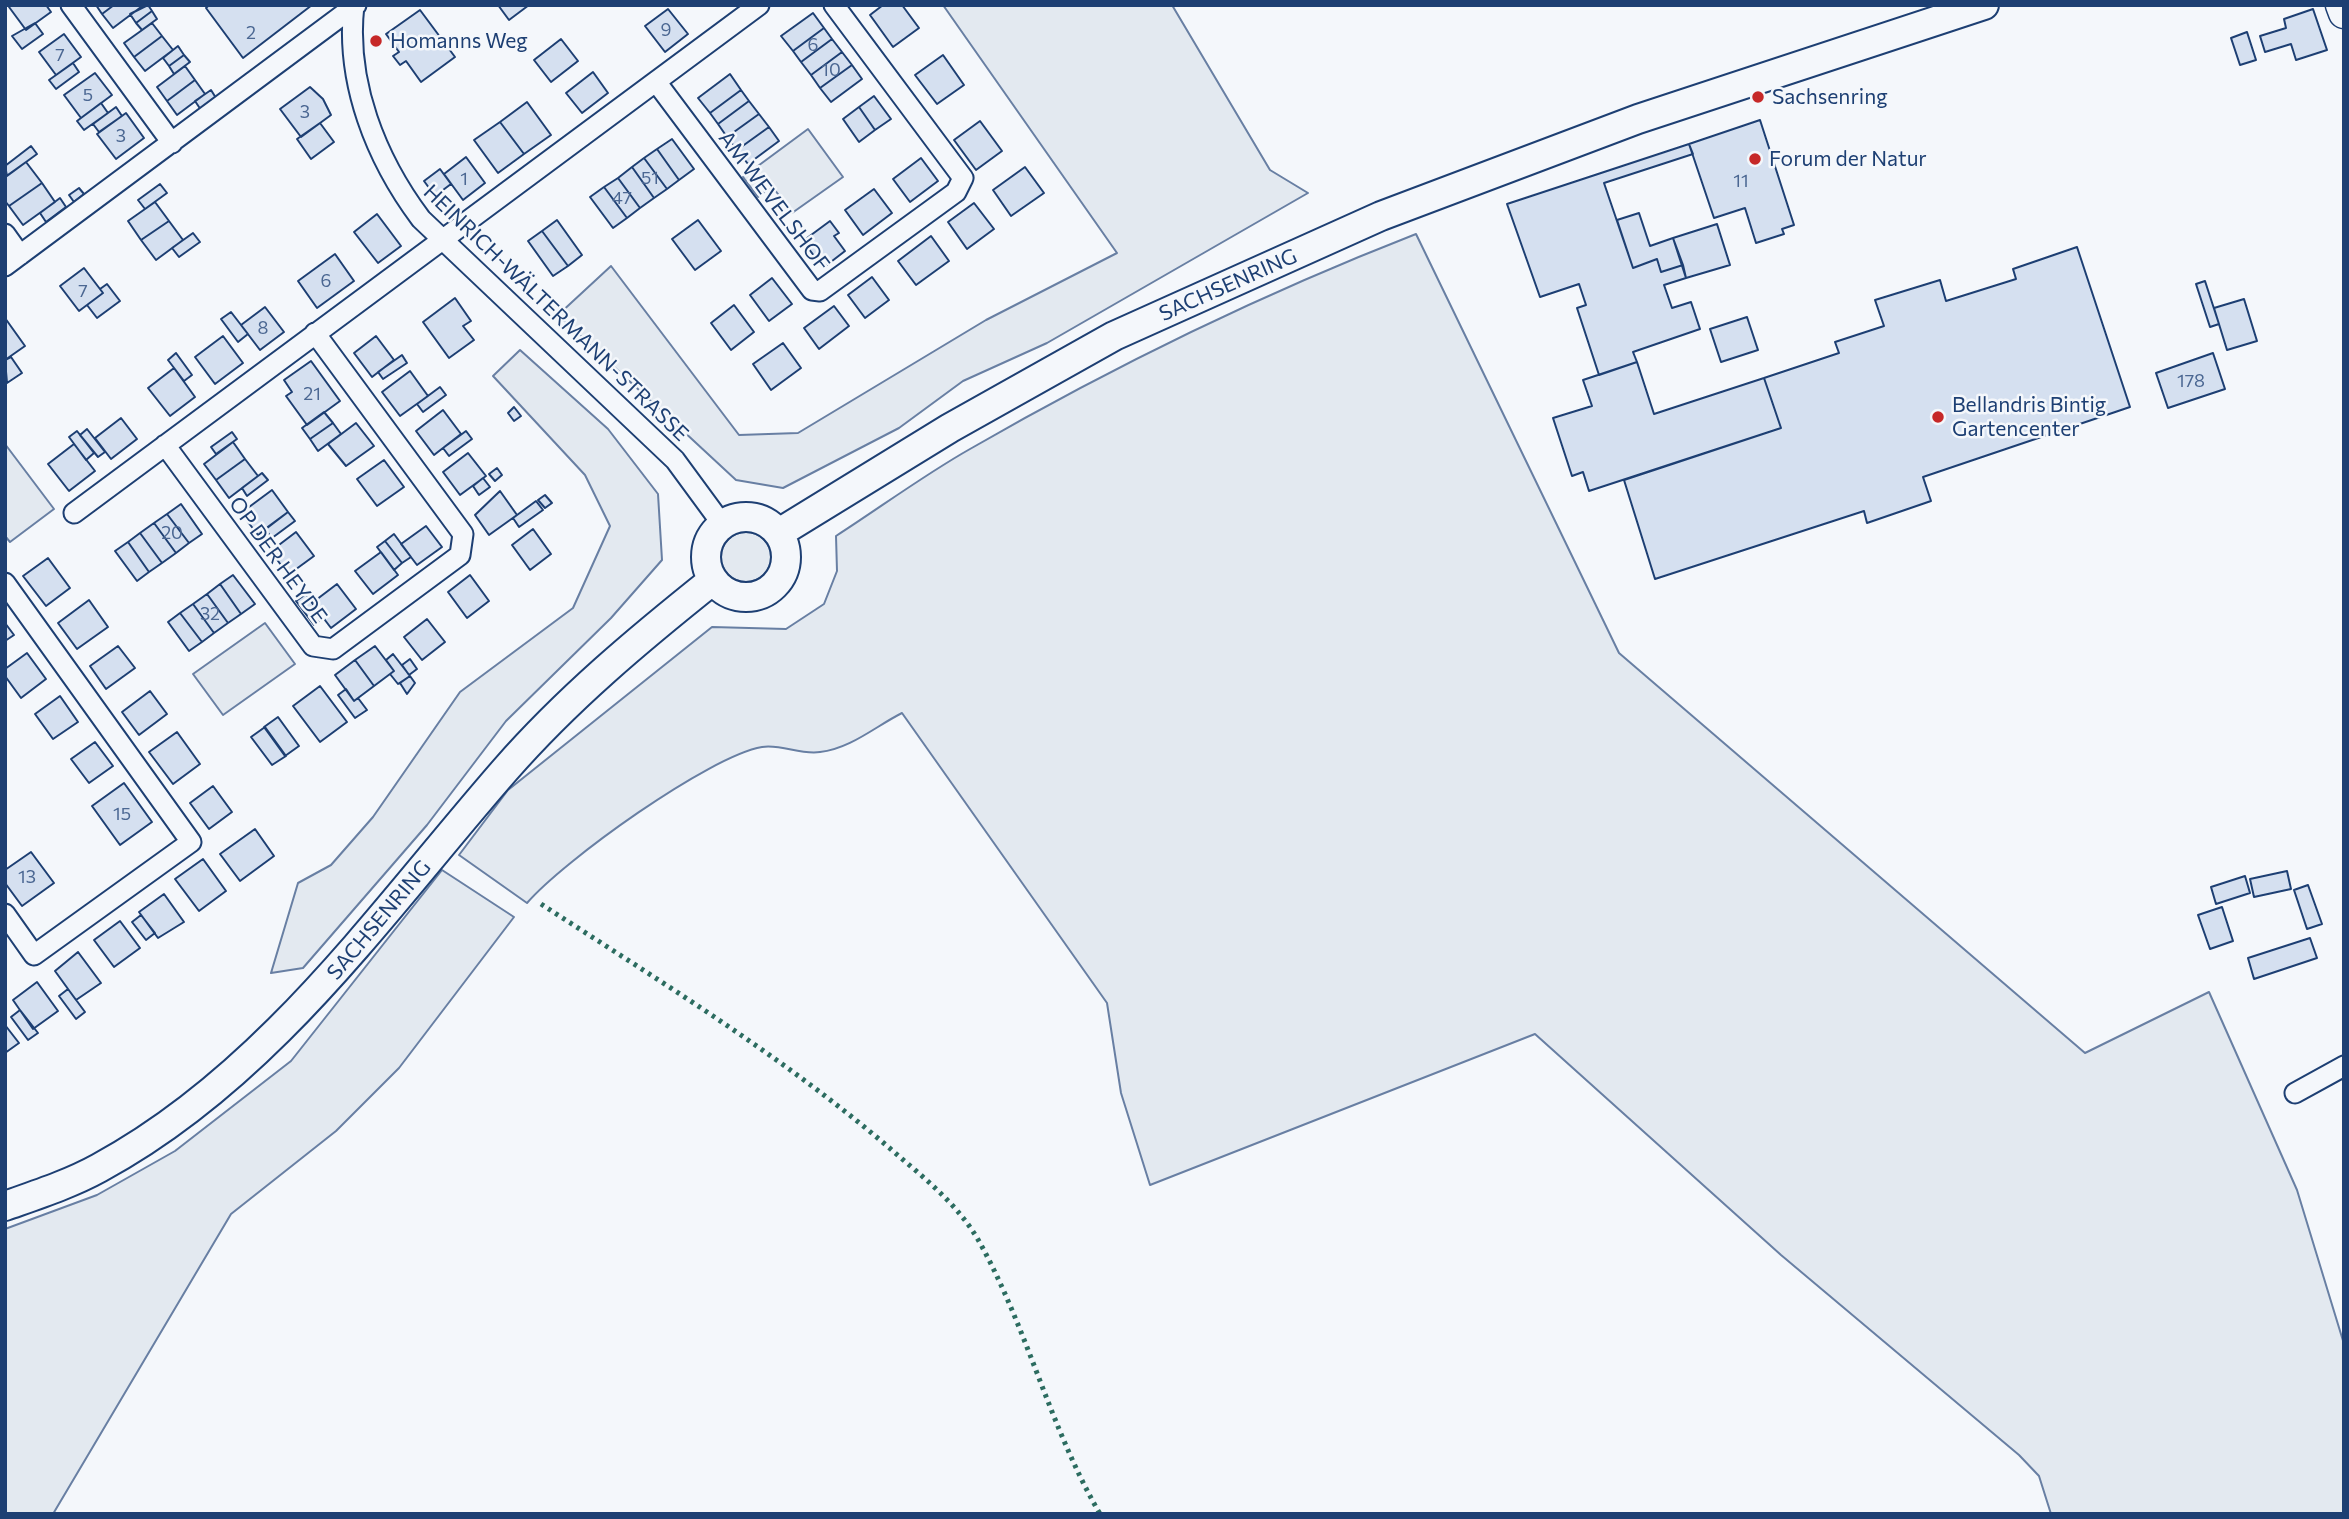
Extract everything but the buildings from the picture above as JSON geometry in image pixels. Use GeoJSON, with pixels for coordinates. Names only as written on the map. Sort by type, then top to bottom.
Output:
{"type":"FeatureCollection","features":[{"type":"Feature","properties":{"kind":"main road"},"geometry":{"type":"LineString","coordinates":[[2341,5],[2344,13]]}},
{"type":"Feature","properties":{"kind":"street"},"geometry":{"type":"LineString","coordinates":[[71,5],[172,143]]}},
{"type":"Feature","properties":{"kind":"street"},"geometry":{"type":"LineString","coordinates":[[74,513],[759,5]]}},
{"type":"Feature","properties":{"kind":"street","name":"AM WEVELSHOF"},"geometry":{"type":"LineString","coordinates":[[657,83],[812,290],[820,291],[956,192],[963,178],[834,5]]}},
{"type":"Feature","properties":{"kind":"street","name":"SACHSENRING"},"geometry":{"type":"LineString","coordinates":[[779,533],[950,428],[1114,336],[1381,216],[1638,119],[1984,5]]}},
{"type":"Feature","properties":{"kind":"street"},"geometry":{"type":"LineString","coordinates":[[5,234],[13,260],[354,6]]}},
{"type":"Feature","properties":{"kind":"street","name":"HEINRICH-WÄLTERMANN-STRASSE"},"geometry":{"type":"LineString","coordinates":[[354,6],[351,27],[360,91],[381,155],[406,199],[421,219],[675,460],[722,524]]}},
{"type":"Feature","properties":{"kind":"street","name":"OP DER HEYDE"},"geometry":{"type":"LineString","coordinates":[[165,445],[313,646],[332,649],[460,555],[463,534],[315,333]]}},
{"type":"Feature","properties":{"kind":"street"},"geometry":{"type":"LineString","coordinates":[[742,516],[752,517],[763,520],[779,533],[786,557],[784,570],[769,590],[758,595],[733,595],[713,580],[705,561],[706,550],[709,540],[722,524],[742,516]]}},
{"type":"Feature","properties":{"kind":"street","name":"SACHSENRING"},"geometry":{"type":"LineString","coordinates":[[5,1206],[97,1169],[172,1122],[223,1083],[318,991],[507,768],[548,724],[627,649],[713,580]]}},
{"type":"Feature","properties":{"kind":"street"},"geometry":{"type":"LineString","coordinates":[[5,583],[191,842],[34,955],[5,914]]}},
{"type":"Feature","properties":{"kind":"street"},"geometry":{"type":"LineString","coordinates":[[2295,1093],[2344,1066]]}},
{"type":"Feature","properties":{"kind":"shaded area"},"geometry":{"type":"Polygon","coordinates":[[[943,5],[1172,5],[1270,170],[1308,193],[1047,343],[963,381],[899,428],[783,488],[736,480],[558,315],[611,266],[739,435],[798,433],[986,320],[1117,253],[943,5]]]}},
{"type":"Feature","properties":{"kind":"shaded area"},"geometry":{"type":"Polygon","coordinates":[[[808,129],[843,177],[792,213],[772,186],[758,197],[743,177],[808,129]]]}},
{"type":"Feature","properties":{"kind":"shaded area"},"geometry":{"type":"Polygon","coordinates":[[[1416,234],[1619,653],[2085,1053],[2209,992],[2297,1190],[2344,1344],[2344,1514],[2051,1514],[2039,1476],[2019,1455],[1781,1255],[1535,1034],[1150,1185],[1121,1093],[1107,1003],[902,713],[852,742],[831,750],[813,753],[762,747],[708,769],[603,838],[571,862],[527,903],[459,855],[508,790],[712,627],[786,629],[824,604],[837,571],[836,536],[919,480],[1024,418],[1134,360],[1302,281],[1416,234]]]}},
{"type":"Feature","properties":{"kind":"shaded area"},"geometry":{"type":"Polygon","coordinates":[[[520,350],[608,429],[658,494],[662,560],[611,618],[506,721],[427,825],[303,968],[271,973],[298,883],[331,865],[373,817],[460,692],[573,608],[610,526],[585,475],[493,376],[520,350]]]}},
{"type":"Feature","properties":{"kind":"shaded area"},"geometry":{"type":"Polygon","coordinates":[[[5,444],[54,509],[10,542],[5,536],[5,444]]]}},
{"type":"Feature","properties":{"kind":"shaded area"},"geometry":{"type":"Polygon","coordinates":[[[746,532],[764,539],[771,557],[764,575],[746,582],[728,575],[721,557],[728,539],[746,532]]]}},
{"type":"Feature","properties":{"kind":"shaded area"},"geometry":{"type":"Polygon","coordinates":[[[265,623],[295,664],[223,715],[193,674],[265,623]]]}},
{"type":"Feature","properties":{"kind":"shaded area"},"geometry":{"type":"Polygon","coordinates":[[[442,870],[514,917],[399,1068],[336,1131],[231,1214],[53,1514],[5,1514],[5,1229],[97,1195],[175,1151],[291,1061],[442,870]]]}},
{"type":"Feature","properties":{"kind":"hedge"},"geometry":{"type":"LineString","coordinates":[[541,904],[721,1021],[809,1084],[929,1182],[962,1216],[997,1276],[1067,1448],[1100,1514]]}},
{"type":"Feature","properties":{"kind":"place","name":"Homanns Weg"},"geometry":{"type":"Point","coordinates":[376,41]}},
{"type":"Feature","properties":{"kind":"place","name":"Sachsenring"},"geometry":{"type":"Point","coordinates":[1758,97]}},
{"type":"Feature","properties":{"kind":"place","name":"Forum der Natur"},"geometry":{"type":"Point","coordinates":[1755,159]}},
{"type":"Feature","properties":{"kind":"place","name":"Bellandris Bintig Gartencenter"},"geometry":{"type":"Point","coordinates":[1938,417]}}]}
